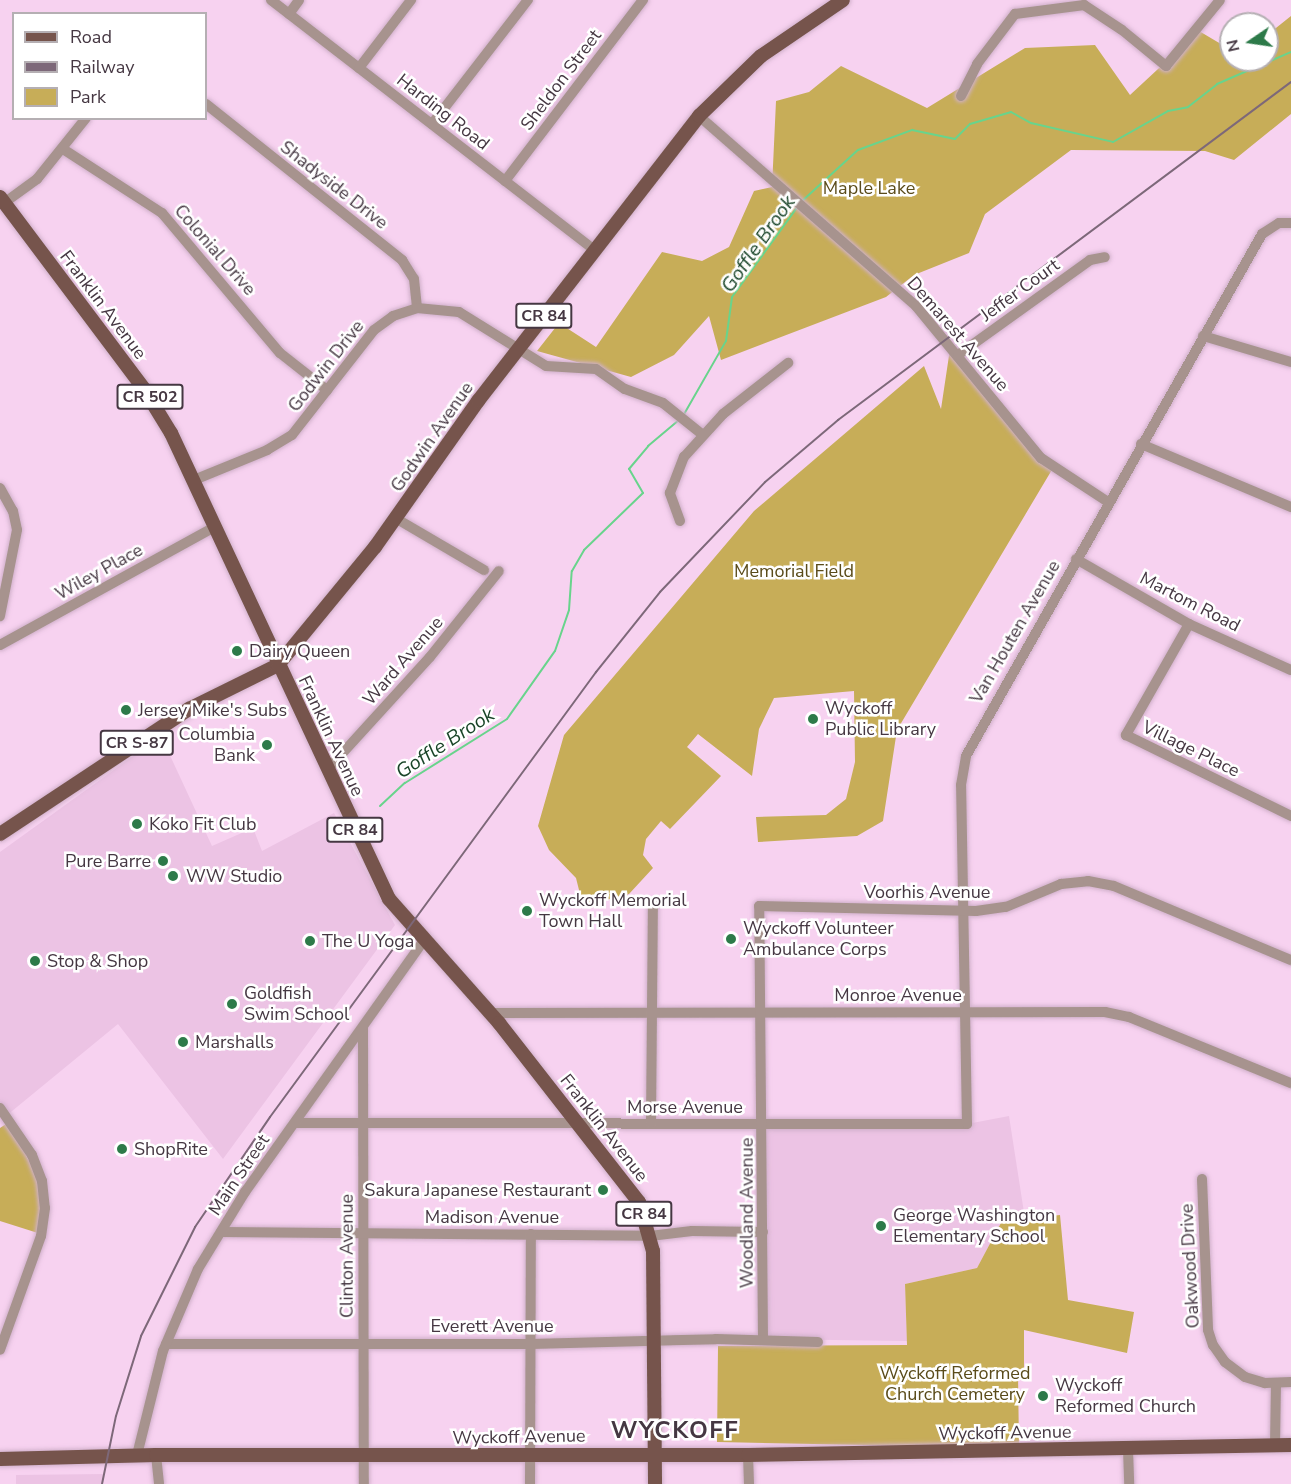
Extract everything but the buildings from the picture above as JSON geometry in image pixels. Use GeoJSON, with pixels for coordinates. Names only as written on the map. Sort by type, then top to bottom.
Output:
{"type":"FeatureCollection","features":[{"type":"Feature","properties":{"kind":"main road","name":"Godwin Avenue"},"geometry":{"type":"LineString","coordinates":[[0,834],[189,709],[278,665],[397,519],[518,349],[699,116],[761,56],[843,0]]}},
{"type":"Feature","properties":{"kind":"main road","name":"Franklin Avenue"},"geometry":{"type":"LineString","coordinates":[[2,200],[144,389],[194,480],[382,887],[424,940],[491,1013],[579,1121],[639,1202],[650,1236],[656,1484]]}},
{"type":"Feature","properties":{"kind":"main road","name":"Wyckoff Avenue"},"geometry":{"type":"LineString","coordinates":[[0,1459],[137,1455],[365,1457],[656,1453],[748,1455],[1291,1446]]}},
{"type":"Feature","properties":{"kind":"street","name":"Harding Road"},"geometry":{"type":"LineString","coordinates":[[271,0],[595,250]]}},
{"type":"Feature","properties":{"kind":"street"},"geometry":{"type":"LineString","coordinates":[[289,14],[299,0]]}},
{"type":"Feature","properties":{"kind":"street"},"geometry":{"type":"LineString","coordinates":[[359,68],[411,0]]}},
{"type":"Feature","properties":{"kind":"street"},"geometry":{"type":"LineString","coordinates":[[432,124],[528,0]]}},
{"type":"Feature","properties":{"kind":"street","name":"Sheldon Street"},"geometry":{"type":"LineString","coordinates":[[505,181],[643,0]]}},
{"type":"Feature","properties":{"kind":"street"},"geometry":{"type":"LineString","coordinates":[[961,96],[977,64],[1015,14],[1084,5],[1122,30],[1166,66],[1213,2]]}},
{"type":"Feature","properties":{"kind":"street","name":"Shadyside Drive"},"geometry":{"type":"LineString","coordinates":[[207,105],[402,260],[414,279],[417,308]]}},
{"type":"Feature","properties":{"kind":"street","name":"Demarest Avenue"},"geometry":{"type":"LineString","coordinates":[[699,116],[888,279],[916,306],[949,350],[958,355],[1041,458],[1108,501]]}},
{"type":"Feature","properties":{"kind":"street"},"geometry":{"type":"LineString","coordinates":[[2,200],[28,188],[63,149],[85,120]]}},
{"type":"Feature","properties":{"kind":"street","name":"Colonial Drive"},"geometry":{"type":"LineString","coordinates":[[63,149],[162,213],[280,353],[327,390]]}},
{"type":"Feature","properties":{"kind":"street","name":"Van Houten Avenue"},"geometry":{"type":"LineString","coordinates":[[967,1124],[961,785],[966,756],[1108,501],[1262,234],[1280,223],[1291,223]]}},
{"type":"Feature","properties":{"kind":"street","name":"Jeffer Court"},"geometry":{"type":"LineString","coordinates":[[958,355],[1090,260],[1105,257]]}},
{"type":"Feature","properties":{"kind":"street","name":"Godwin Drive"},"geometry":{"type":"LineString","coordinates":[[194,480],[267,450],[291,435],[374,330],[393,316],[417,308],[459,312],[546,366],[596,369],[625,389],[663,403],[703,435]]}},
{"type":"Feature","properties":{"kind":"street"},"geometry":{"type":"LineString","coordinates":[[1203,336],[1291,362]]}},
{"type":"Feature","properties":{"kind":"street"},"geometry":{"type":"LineString","coordinates":[[680,521],[670,501],[671,485],[684,457],[723,414],[788,363]]}},
{"type":"Feature","properties":{"kind":"street"},"geometry":{"type":"LineString","coordinates":[[1141,444],[1291,507]]}},
{"type":"Feature","properties":{"kind":"street"},"geometry":{"type":"LineString","coordinates":[[0,488],[13,511],[17,531],[0,616]]}},
{"type":"Feature","properties":{"kind":"street"},"geometry":{"type":"LineString","coordinates":[[397,519],[484,570]]}},
{"type":"Feature","properties":{"kind":"street","name":"Wiley Place"},"geometry":{"type":"LineString","coordinates":[[0,645],[215,527]]}},
{"type":"Feature","properties":{"kind":"street","name":"Martom Road"},"geometry":{"type":"LineString","coordinates":[[1076,559],[1189,624],[1291,670]]}},
{"type":"Feature","properties":{"kind":"street","name":"Ward Avenue"},"geometry":{"type":"LineString","coordinates":[[328,769],[430,657],[499,571]]}},
{"type":"Feature","properties":{"kind":"street","name":"Village Place"},"geometry":{"type":"LineString","coordinates":[[1189,624],[1126,735],[1291,816]]}},
{"type":"Feature","properties":{"kind":"street","name":"Voorhis Avenue"},"geometry":{"type":"LineString","coordinates":[[759,906],[963,910],[1006,907],[1061,884],[1101,883],[1291,960]]}},
{"type":"Feature","properties":{"kind":"street"},"geometry":{"type":"LineString","coordinates":[[651,1124],[653,905]]}},
{"type":"Feature","properties":{"kind":"street","name":"Woodland Avenue"},"geometry":{"type":"LineString","coordinates":[[759,906],[762,1013],[763,1339]]}},
{"type":"Feature","properties":{"kind":"street","name":"Main Street"},"geometry":{"type":"LineString","coordinates":[[137,1455],[166,1344],[184,1299],[221,1232],[245,1192],[424,940]]}},
{"type":"Feature","properties":{"kind":"street","name":"Monroe Avenue"},"geometry":{"type":"LineString","coordinates":[[491,1013],[965,1011],[1117,1013],[1291,1083]]}},
{"type":"Feature","properties":{"kind":"street","name":"Clinton Avenue"},"geometry":{"type":"LineString","coordinates":[[363,1028],[364,1484]]}},
{"type":"Feature","properties":{"kind":"street"},"geometry":{"type":"LineString","coordinates":[[0,1108],[33,1155],[42,1182],[45,1208],[41,1236],[0,1350]]}},
{"type":"Feature","properties":{"kind":"street","name":"Morse Avenue"},"geometry":{"type":"LineString","coordinates":[[295,1123],[579,1121],[651,1124],[967,1124]]}},
{"type":"Feature","properties":{"kind":"street","name":"Oakwood Drive"},"geometry":{"type":"LineString","coordinates":[[1202,1179],[1209,1335],[1218,1354],[1233,1369],[1256,1381],[1276,1384]]}},
{"type":"Feature","properties":{"kind":"street","name":"Madison Avenue"},"geometry":{"type":"LineString","coordinates":[[221,1232],[650,1236],[763,1232]]}},
{"type":"Feature","properties":{"kind":"street"},"geometry":{"type":"LineString","coordinates":[[530,1484],[531,1234]]}},
{"type":"Feature","properties":{"kind":"street","name":"Everett Avenue"},"geometry":{"type":"LineString","coordinates":[[166,1344],[531,1344],[763,1339],[818,1342]]}},
{"type":"Feature","properties":{"kind":"street"},"geometry":{"type":"LineString","coordinates":[[1275,1446],[1276,1384],[1291,1382]]}},
{"type":"Feature","properties":{"kind":"street"},"geometry":{"type":"LineString","coordinates":[[1128,1449],[1129,1484]]}},
{"type":"Feature","properties":{"kind":"street"},"geometry":{"type":"LineString","coordinates":[[156,1455],[159,1484]]}},
{"type":"Feature","properties":{"kind":"street"},"geometry":{"type":"LineString","coordinates":[[748,1455],[749,1484]]}},
{"type":"Feature","properties":{"kind":"shaded area"},"geometry":{"type":"Polygon","coordinates":[[[161,736],[212,846],[253,828],[262,851],[334,813],[395,925],[223,1159],[118,1024],[6,1116],[0,1106],[0,852],[161,736]]]}},
{"type":"Feature","properties":{"kind":"shaded area","name":"George Washington Elementary School"},"geometry":{"type":"Polygon","coordinates":[[[1009,1116],[1025,1219],[1002,1221],[977,1268],[905,1284],[907,1341],[763,1339],[763,1124],[967,1124],[1009,1116]]]}},
{"type":"Feature","properties":{"kind":"shaded area"},"geometry":{"type":"Polygon","coordinates":[[[104,1474],[103,1484],[16,1484],[16,1475],[104,1474]]]}},
{"type":"Feature","properties":{"kind":"green space","name":"Maple Lake"},"geometry":{"type":"Polygon","coordinates":[[[1291,16],[1291,114],[1234,160],[1205,151],[1071,150],[985,214],[969,253],[914,275],[886,297],[721,360],[709,316],[674,355],[631,377],[537,351],[559,323],[596,347],[662,252],[702,261],[729,247],[754,191],[772,187],[776,101],[809,92],[841,66],[927,108],[1025,48],[1095,45],[1130,95],[1199,31],[1219,43],[1219,72],[1279,72],[1279,26],[1291,16]]]}},
{"type":"Feature","properties":{"kind":"green space","name":"Memorial Field"},"geometry":{"type":"Polygon","coordinates":[[[950,349],[1053,468],[897,730],[883,821],[857,836],[758,842],[756,817],[826,815],[846,799],[855,762],[854,691],[774,698],[759,729],[752,776],[698,734],[687,747],[721,776],[670,829],[661,821],[646,839],[643,855],[653,868],[629,894],[583,906],[576,878],[549,850],[538,826],[564,735],[754,511],[924,366],[941,409],[950,349]]]}},
{"type":"Feature","properties":{"kind":"green space"},"geometry":{"type":"Polygon","coordinates":[[[9,1122],[43,1188],[41,1234],[0,1221],[0,1128],[9,1122]]]}},
{"type":"Feature","properties":{"kind":"green space","name":"Wyckoff Reformed Church Cemetery"},"geometry":{"type":"Polygon","coordinates":[[[1060,1215],[1068,1300],[1134,1312],[1127,1353],[1024,1330],[1024,1374],[1018,1373],[1019,1448],[717,1442],[718,1346],[907,1345],[905,1284],[977,1268],[1002,1221],[1060,1215]]]}},
{"type":"Feature","properties":{"kind":"waterway","name":"Goffle Brook"},"geometry":{"type":"LineString","coordinates":[[801,202],[858,150],[912,130],[955,139],[970,124],[1011,112],[1031,123],[1113,142],[1168,111],[1188,107],[1217,84],[1291,52]]}},
{"type":"Feature","properties":{"kind":"waterway","name":"Goffle Brook"},"geometry":{"type":"LineString","coordinates":[[683,416],[726,341],[732,297],[798,206]]}},
{"type":"Feature","properties":{"kind":"waterway","name":"Goffle Brook"},"geometry":{"type":"LineString","coordinates":[[380,806],[405,783],[507,719],[555,651],[569,610],[572,571],[584,550],[643,493],[629,469],[648,446],[679,420]]}},
{"type":"Feature","properties":{"kind":"railway"},"geometry":{"type":"LineString","coordinates":[[102,1484],[116,1416],[141,1336],[195,1227],[270,1117],[596,672],[660,592],[765,482],[838,420],[1291,82]]}},
{"type":"Feature","properties":{"kind":"place","name":"Dairy Queen"},"geometry":{"type":"Point","coordinates":[237,651]}},
{"type":"Feature","properties":{"kind":"place","name":"Jersey Mike's Subs"},"geometry":{"type":"Point","coordinates":[126,710]}},
{"type":"Feature","properties":{"kind":"place","name":"Wyckoff Public Library"},"geometry":{"type":"Point","coordinates":[813,719]}},
{"type":"Feature","properties":{"kind":"place","name":"Columbia Bank"},"geometry":{"type":"Point","coordinates":[267,745]}},
{"type":"Feature","properties":{"kind":"place","name":"Koko Fit Club"},"geometry":{"type":"Point","coordinates":[137,824]}},
{"type":"Feature","properties":{"kind":"place","name":"Pure Barre"},"geometry":{"type":"Point","coordinates":[163,861]}},
{"type":"Feature","properties":{"kind":"place","name":"WW Studio"},"geometry":{"type":"Point","coordinates":[173,876]}},
{"type":"Feature","properties":{"kind":"place","name":"Wyckoff Memorial Town Hall"},"geometry":{"type":"Point","coordinates":[527,911]}},
{"type":"Feature","properties":{"kind":"place","name":"Wyckoff Volunteer Ambulance Corps"},"geometry":{"type":"Point","coordinates":[731,939]}},
{"type":"Feature","properties":{"kind":"place","name":"The U Yoga"},"geometry":{"type":"Point","coordinates":[310,941]}},
{"type":"Feature","properties":{"kind":"place","name":"Stop & Shop"},"geometry":{"type":"Point","coordinates":[35,961]}},
{"type":"Feature","properties":{"kind":"place","name":"Goldfish Swim School"},"geometry":{"type":"Point","coordinates":[232,1004]}},
{"type":"Feature","properties":{"kind":"place","name":"Marshalls"},"geometry":{"type":"Point","coordinates":[183,1042]}},
{"type":"Feature","properties":{"kind":"place","name":"ShopRite"},"geometry":{"type":"Point","coordinates":[122,1149]}},
{"type":"Feature","properties":{"kind":"place","name":"Sakura Japanese Restaurant"},"geometry":{"type":"Point","coordinates":[603,1190]}},
{"type":"Feature","properties":{"kind":"place","name":"George Washington Elementary School"},"geometry":{"type":"Point","coordinates":[881,1226]}},
{"type":"Feature","properties":{"kind":"place","name":"Wyckoff Reformed Church"},"geometry":{"type":"Point","coordinates":[1043,1396]}},
{"type":"Feature","properties":{"kind":"district","name":"WYCKOFF"},"geometry":{"type":"Point","coordinates":[675,1431]}}]}
